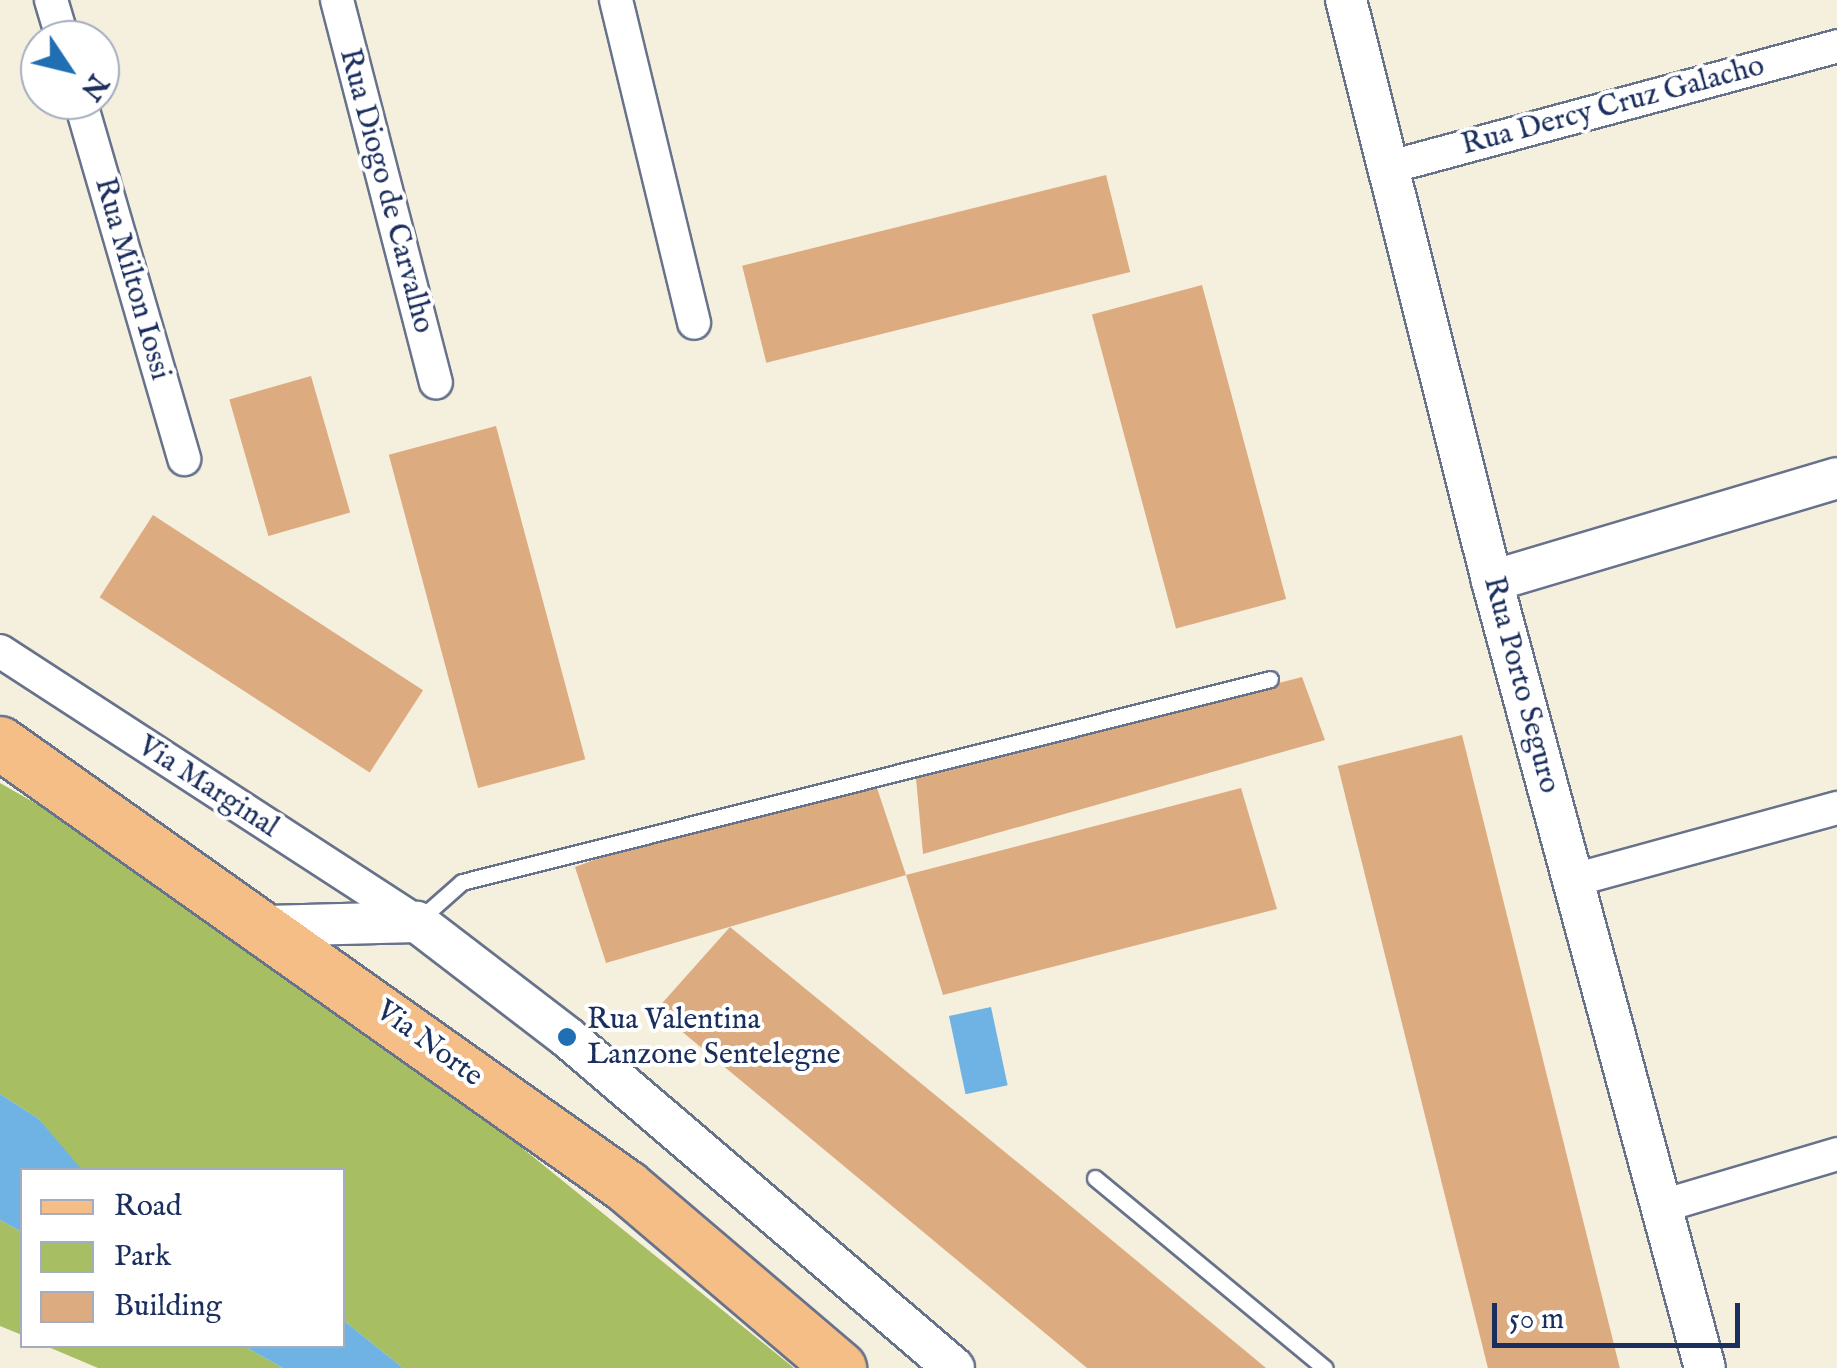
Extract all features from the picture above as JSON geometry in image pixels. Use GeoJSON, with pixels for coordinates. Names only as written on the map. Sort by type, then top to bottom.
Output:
{"type":"FeatureCollection","features":[{"type":"Feature","properties":{"kind":"main road","name":"Via Norte"},"geometry":{"type":"LineString","coordinates":[[0,742],[266,926],[627,1187],[840,1368]]}},
{"type":"Feature","properties":{"kind":"street","name":"Rua Diogo de Carvalho"},"geometry":{"type":"LineString","coordinates":[[336,0],[436,382]]}},
{"type":"Feature","properties":{"kind":"street"},"geometry":{"type":"LineString","coordinates":[[616,0],[694,323]]}},
{"type":"Feature","properties":{"kind":"street","name":"Rua Porto Seguro"},"geometry":{"type":"LineString","coordinates":[[1346,0],[1492,580],[1706,1368]]}},
{"type":"Feature","properties":{"kind":"street","name":"Rua Dercy Cruz Galacho"},"geometry":{"type":"LineString","coordinates":[[1390,167],[1837,46]]}},
{"type":"Feature","properties":{"kind":"street","name":"Rua Milton Iossi"},"geometry":{"type":"LineString","coordinates":[[86,120],[184,458]]}},
{"type":"Feature","properties":{"kind":"street"},"geometry":{"type":"LineString","coordinates":[[1492,580],[1837,478]]}},
{"type":"Feature","properties":{"kind":"street","name":"Via Marginal"},"geometry":{"type":"LineString","coordinates":[[0,651],[417,922]]}},
{"type":"Feature","properties":{"kind":"street"},"geometry":{"type":"LineString","coordinates":[[1574,880],[1837,808]]}},
{"type":"Feature","properties":{"kind":"street"},"geometry":{"type":"LineString","coordinates":[[266,926],[417,922],[567,1037],[954,1368]]}},
{"type":"Feature","properties":{"kind":"street"},"geometry":{"type":"LineString","coordinates":[[1662,1206],[1837,1154]]}},
{"type":"Feature","properties":{"kind":"lane"},"geometry":{"type":"LineString","coordinates":[[417,922],[462,882],[1270,679]]}},
{"type":"Feature","properties":{"kind":"lane"},"geometry":{"type":"LineString","coordinates":[[1095,1178],[1325,1368]]}},
{"type":"Feature","properties":{"kind":"green space"},"geometry":{"type":"Polygon","coordinates":[[[0,783],[171,881],[343,1003],[794,1368],[403,1368],[345,1322],[345,1168],[78,1168],[39,1119],[0,1094],[0,783]]]}},
{"type":"Feature","properties":{"kind":"green space"},"geometry":{"type":"Polygon","coordinates":[[[0,1220],[20,1231],[20,1334],[0,1326],[0,1220]]]}},
{"type":"Feature","properties":{"kind":"green space"},"geometry":{"type":"Polygon","coordinates":[[[51,1348],[248,1348],[283,1368],[98,1368],[51,1348]]]}},
{"type":"Feature","properties":{"kind":"water"},"geometry":{"type":"Polygon","coordinates":[[[991,1007],[1008,1085],[966,1094],[949,1016],[991,1007]]]}},
{"type":"Feature","properties":{"kind":"water"},"geometry":{"type":"Polygon","coordinates":[[[0,1094],[39,1119],[80,1168],[20,1168],[20,1231],[0,1220],[0,1094]]]}},
{"type":"Feature","properties":{"kind":"water"},"geometry":{"type":"Polygon","coordinates":[[[345,1322],[403,1368],[283,1368],[248,1348],[345,1348],[345,1322]]]}},
{"type":"Feature","properties":{"kind":"building"},"geometry":{"type":"Polygon","coordinates":[[[1106,175],[1130,272],[766,363],[742,266],[1106,175]]]}},
{"type":"Feature","properties":{"kind":"building"},"geometry":{"type":"Polygon","coordinates":[[[1202,285],[1286,599],[1176,628],[1092,315],[1202,285]]]}},
{"type":"Feature","properties":{"kind":"building"},"geometry":{"type":"Polygon","coordinates":[[[311,376],[350,512],[268,536],[229,399],[311,376]]]}},
{"type":"Feature","properties":{"kind":"building"},"geometry":{"type":"Polygon","coordinates":[[[496,426],[585,759],[478,788],[389,455],[496,426]]]}},
{"type":"Feature","properties":{"kind":"building"},"geometry":{"type":"Polygon","coordinates":[[[153,515],[423,690],[370,773],[100,597],[153,515]]]}},
{"type":"Feature","properties":{"kind":"building"},"geometry":{"type":"Polygon","coordinates":[[[1302,677],[1325,740],[923,854],[916,778],[1302,677]]]}},
{"type":"Feature","properties":{"kind":"building"},"geometry":{"type":"Polygon","coordinates":[[[1462,735],[1620,1368],[1488,1368],[1338,766],[1462,735]]]}},
{"type":"Feature","properties":{"kind":"building"},"geometry":{"type":"Polygon","coordinates":[[[877,788],[906,875],[606,963],[575,867],[626,848],[877,788]]]}},
{"type":"Feature","properties":{"kind":"building"},"geometry":{"type":"Polygon","coordinates":[[[1241,788],[1277,909],[943,995],[906,875],[1241,788]]]}},
{"type":"Feature","properties":{"kind":"building"},"geometry":{"type":"Polygon","coordinates":[[[730,927],[1266,1368],[1087,1368],[656,1010],[730,927]]]}},
{"type":"Feature","properties":{"kind":"place","name":"Rua Valentina Lanzone Sentelegne"},"geometry":{"type":"Point","coordinates":[567,1037]}}]}
